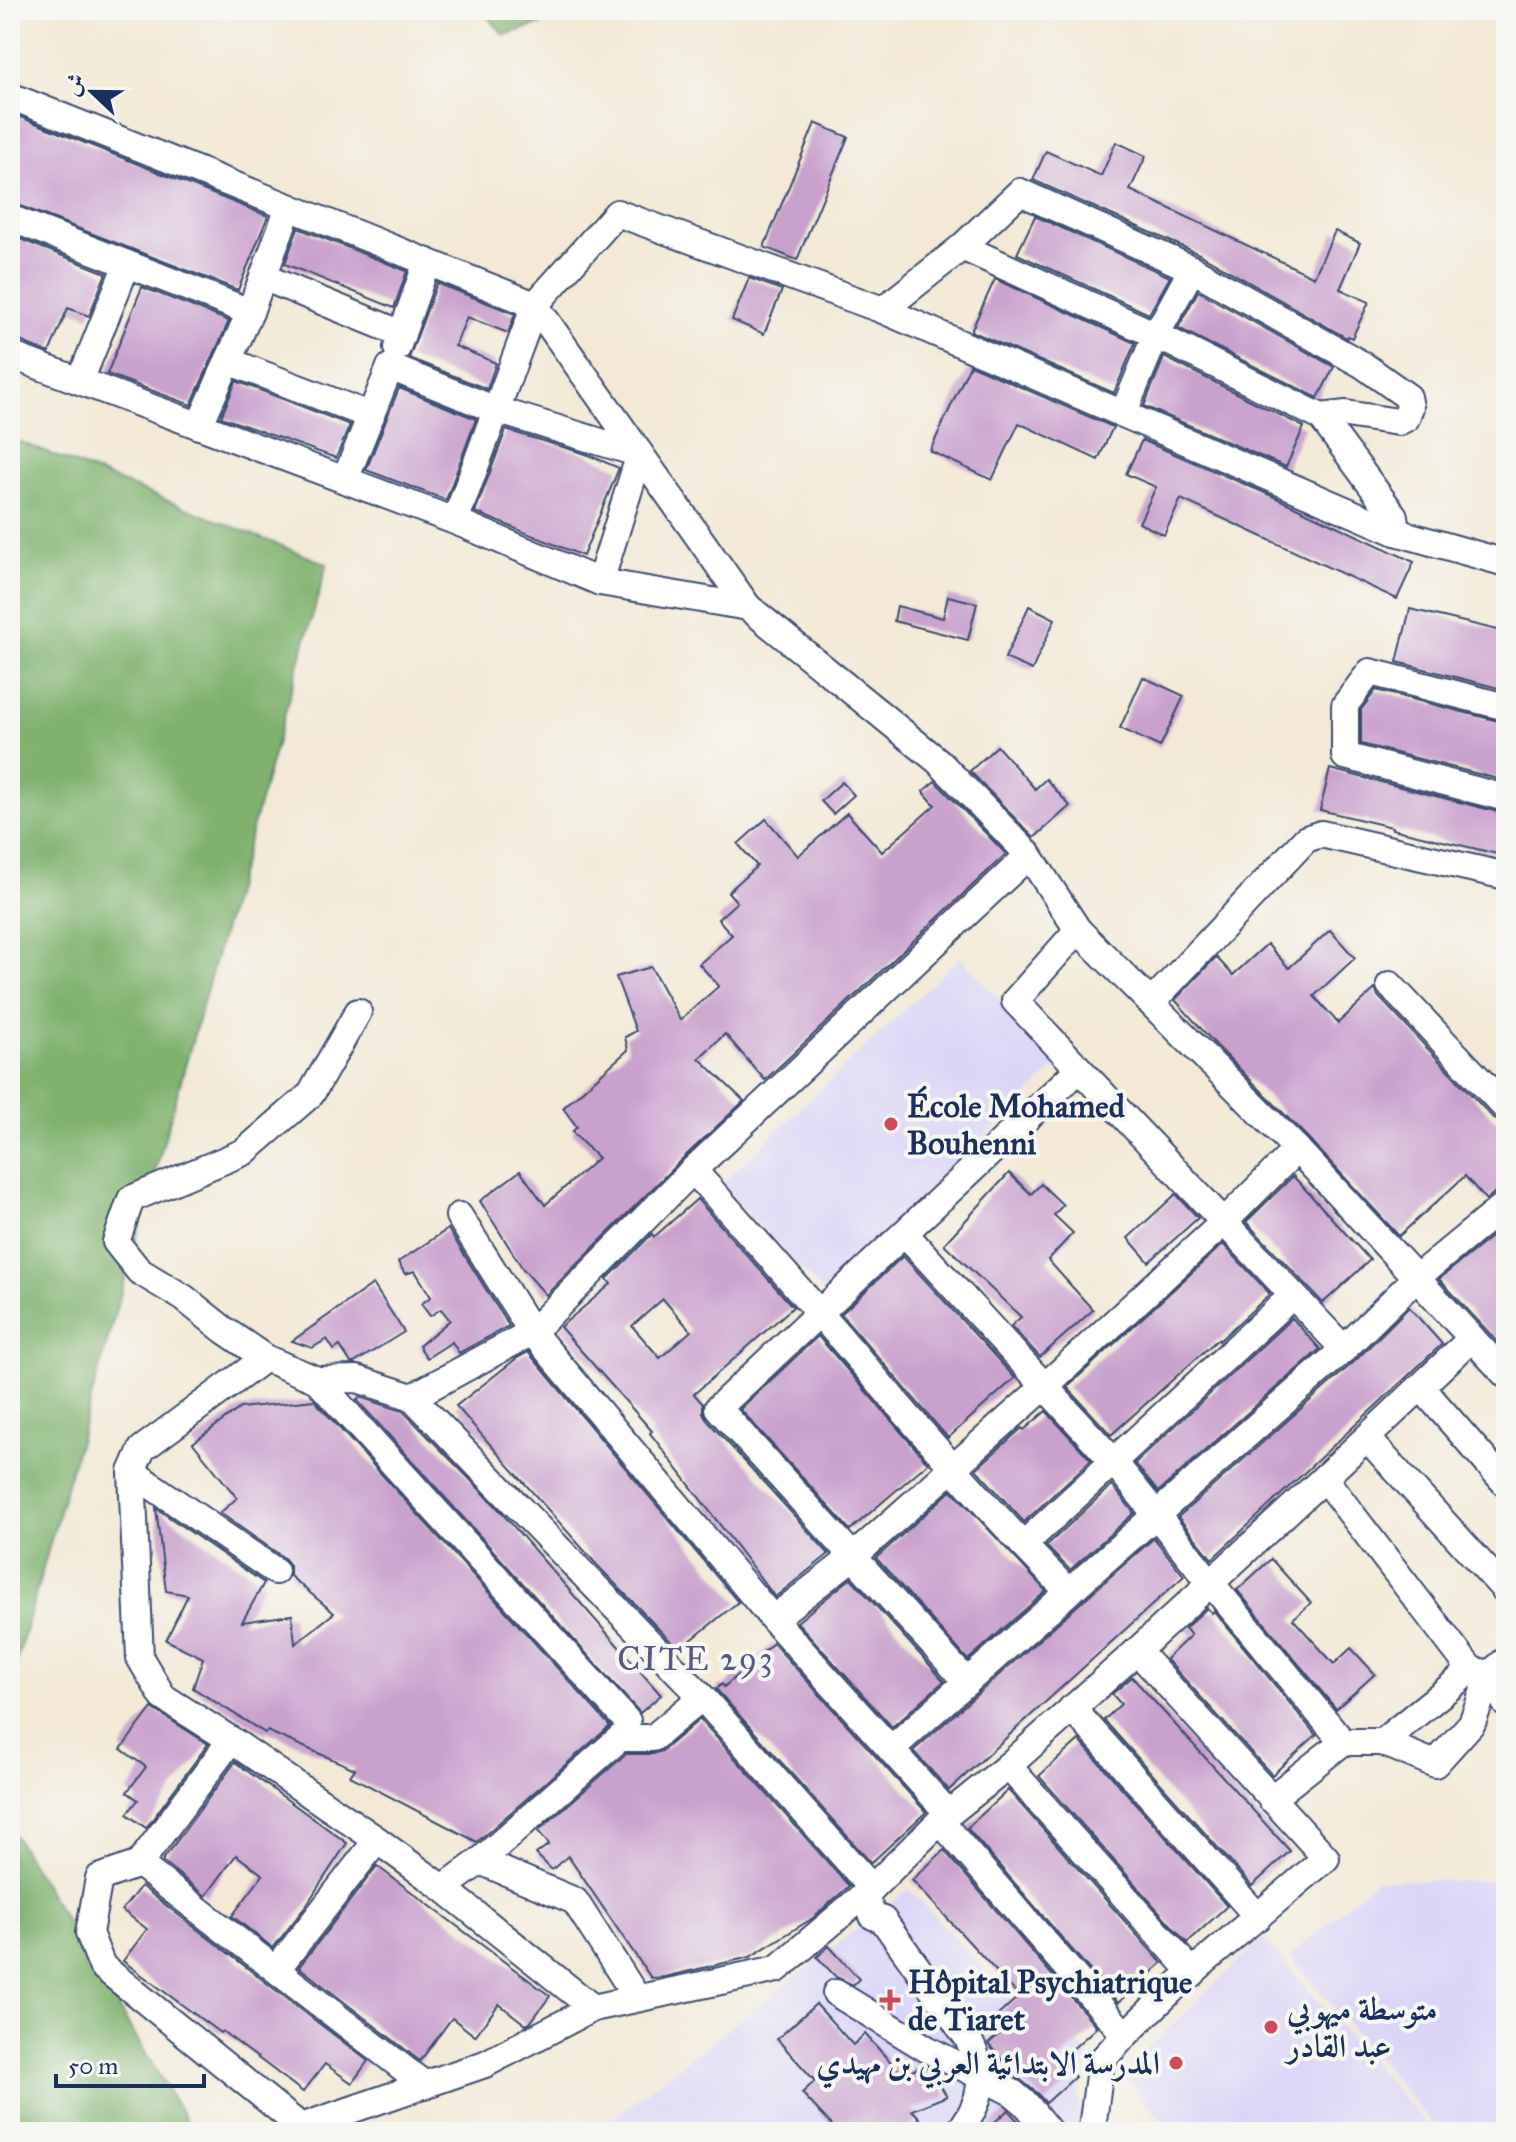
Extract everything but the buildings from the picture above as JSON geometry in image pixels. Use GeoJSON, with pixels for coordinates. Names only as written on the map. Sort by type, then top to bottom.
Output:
{"type":"FeatureCollection","features":[{"type":"Feature","properties":{"kind":"street"},"geometry":{"type":"LineString","coordinates":[[10,96],[535,305],[748,607],[938,761],[1029,855],[1078,930],[1297,1149],[1506,1375]]}},
{"type":"Feature","properties":{"kind":"street"},"geometry":{"type":"LineString","coordinates":[[883,310],[962,247],[1020,192],[1192,269],[1363,365],[1408,397],[1410,407],[1406,418],[1398,422],[1346,414],[1321,417]]}},
{"type":"Feature","properties":{"kind":"street"},"geometry":{"type":"LineString","coordinates":[[199,426],[250,312],[289,207]]}},
{"type":"Feature","properties":{"kind":"street"},"geometry":{"type":"LineString","coordinates":[[455,521],[535,305],[617,213],[883,310],[1396,532],[1506,563]]}},
{"type":"Feature","properties":{"kind":"street"},"geometry":{"type":"LineString","coordinates":[[10,218],[250,312]]}},
{"type":"Feature","properties":{"kind":"street"},"geometry":{"type":"LineString","coordinates":[[962,247],[1156,335],[1321,417],[1394,516],[1396,532]]}},
{"type":"Feature","properties":{"kind":"street"},"geometry":{"type":"LineString","coordinates":[[345,480],[427,262]]}},
{"type":"Feature","properties":{"kind":"street"},"geometry":{"type":"LineString","coordinates":[[80,381],[127,264]]}},
{"type":"Feature","properties":{"kind":"street"},"geometry":{"type":"LineString","coordinates":[[1123,414],[1156,335],[1192,269]]}},
{"type":"Feature","properties":{"kind":"street"},"geometry":{"type":"LineString","coordinates":[[263,277],[402,334]]}},
{"type":"Feature","properties":{"kind":"street"},"geometry":{"type":"LineString","coordinates":[[10,355],[455,521],[600,582],[748,607]]}},
{"type":"Feature","properties":{"kind":"street"},"geometry":{"type":"LineString","coordinates":[[228,361],[371,416]]}},
{"type":"Feature","properties":{"kind":"street"},"geometry":{"type":"LineString","coordinates":[[390,367],[496,410],[640,454]]}},
{"type":"Feature","properties":{"kind":"street"},"geometry":{"type":"LineString","coordinates":[[600,582],[640,454]]}},
{"type":"Feature","properties":{"kind":"street"},"geometry":{"type":"LineString","coordinates":[[1506,707],[1370,672],[1345,705],[1345,756],[1506,798]]}},
{"type":"Feature","properties":{"kind":"street"},"geometry":{"type":"LineString","coordinates":[[1151,1003],[1306,839],[1321,834],[1506,876]]}},
{"type":"Feature","properties":{"kind":"street"},"geometry":{"type":"LineString","coordinates":[[412,1397],[532,1332],[693,1170],[1029,855]]}},
{"type":"Feature","properties":{"kind":"street"},"geometry":{"type":"LineString","coordinates":[[1078,930],[1015,1001],[1344,1349]]}},
{"type":"Feature","properties":{"kind":"street"},"geometry":{"type":"LineString","coordinates":[[1390,985],[1506,1108]]}},
{"type":"Feature","properties":{"kind":"street"},"geometry":{"type":"LineString","coordinates":[[358,1012],[311,1094],[244,1152],[131,1199],[116,1242],[139,1271],[184,1298],[265,1358],[317,1380],[357,1379],[412,1397],[702,1697],[868,1891],[873,1916],[883,1920],[967,2037],[977,2055],[981,2076],[979,2095],[959,2132]]}},
{"type":"Feature","properties":{"kind":"street"},"geometry":{"type":"LineString","coordinates":[[967,1682],[718,1408],[1079,1069]]}},
{"type":"Feature","properties":{"kind":"street"},"geometry":{"type":"LineString","coordinates":[[773,1619],[854,1556],[1044,1387],[1224,1222],[1297,1149]]}},
{"type":"Feature","properties":{"kind":"street"},"geometry":{"type":"LineString","coordinates":[[693,1170],[952,1468],[1069,1592]]}},
{"type":"Feature","properties":{"kind":"street"},"geometry":{"type":"LineString","coordinates":[[891,1749],[1344,1349],[1416,1278],[1506,1204]]}},
{"type":"Feature","properties":{"kind":"street"},"geometry":{"type":"LineString","coordinates":[[459,1216],[532,1332],[773,1619],[891,1749],[1125,2035]]}},
{"type":"Feature","properties":{"kind":"street"},"geometry":{"type":"LineString","coordinates":[[905,1234],[1114,1462],[1343,1742]]}},
{"type":"Feature","properties":{"kind":"street"},"geometry":{"type":"LineString","coordinates":[[1023,1545],[1293,1295]]}},
{"type":"Feature","properties":{"kind":"street"},"geometry":{"type":"LineString","coordinates":[[231,1740],[139,1864],[99,1878],[89,1933],[102,1966],[301,2127],[485,2064],[593,2008],[777,1969],[1137,1651],[1472,1338]]}},
{"type":"Feature","properties":{"kind":"street"},"geometry":{"type":"LineString","coordinates":[[265,1358],[142,1449],[132,1472],[140,1658],[163,1697],[377,1840],[443,1888],[593,2008]]}},
{"type":"Feature","properties":{"kind":"street"},"geometry":{"type":"LineString","coordinates":[[317,1380],[627,1721]]}},
{"type":"Feature","properties":{"kind":"street"},"geometry":{"type":"LineString","coordinates":[[1421,1387],[1506,1484]]}},
{"type":"Feature","properties":{"kind":"street"},"geometry":{"type":"LineString","coordinates":[[1367,1438],[1506,1591]]}},
{"type":"Feature","properties":{"kind":"street"},"geometry":{"type":"LineString","coordinates":[[132,1472],[275,1571]]}},
{"type":"Feature","properties":{"kind":"street"},"geometry":{"type":"LineString","coordinates":[[1324,1478],[1489,1668],[1506,1704]]}},
{"type":"Feature","properties":{"kind":"street"},"geometry":{"type":"LineString","coordinates":[[1094,2132],[1101,2061],[1178,1984],[1326,1858],[1137,1651]]}},
{"type":"Feature","properties":{"kind":"street"},"geometry":{"type":"LineString","coordinates":[[1271,1799],[1343,1742],[1382,1742],[1435,1764],[1472,1723],[1489,1668]]}},
{"type":"Feature","properties":{"kind":"street"},"geometry":{"type":"LineString","coordinates":[[1382,1742],[1489,1668]]}},
{"type":"Feature","properties":{"kind":"street"},"geometry":{"type":"LineString","coordinates":[[443,1888],[480,1861],[620,1738],[653,1738],[702,1697]]}},
{"type":"Feature","properties":{"kind":"street"},"geometry":{"type":"LineString","coordinates":[[1072,1708],[1258,1917]]}},
{"type":"Feature","properties":{"kind":"street"},"geometry":{"type":"LineString","coordinates":[[1008,1766],[1193,1973]]}},
{"type":"Feature","properties":{"kind":"street"},"geometry":{"type":"LineString","coordinates":[[277,1969],[377,1840]]}},
{"type":"Feature","properties":{"kind":"street"},"geometry":{"type":"LineString","coordinates":[[480,1861],[575,1901],[637,1998]]}},
{"type":"Feature","properties":{"kind":"street"},"geometry":{"type":"LineString","coordinates":[[139,1864],[425,2085]]}},
{"type":"Feature","properties":{"kind":"street"},"geometry":{"type":"LineString","coordinates":[[836,1993],[927,2049],[1013,2093],[1049,2132]]}},
{"type":"Feature","properties":{"kind":"shaded area","name":"École Mohamed Bouhenni"},"geometry":{"type":"Polygon","coordinates":[[[960,957],[1060,1064],[822,1291],[721,1184],[960,957]]]}},
{"type":"Feature","properties":{"kind":"shaded area"},"geometry":{"type":"Polygon","coordinates":[[[1376,1880],[1506,1881],[1506,2132],[1425,2132],[1433,2125],[1290,1956],[1376,1880]]]}},
{"type":"Feature","properties":{"kind":"shaded area","name":"Hôpital Psychiatrique de Tiaret"},"geometry":{"type":"Polygon","coordinates":[[[909,1889],[1041,2029],[1055,2018],[1090,2058],[1078,2093],[1081,2126],[1085,2132],[605,2132],[607,2122],[909,1889]]]}},
{"type":"Feature","properties":{"kind":"shaded area","name":"متوسطة ميهوبي عبد القادر"},"geometry":{"type":"Polygon","coordinates":[[[1263,1938],[1428,2126],[1421,2132],[1172,2132],[1121,2074],[1263,1938]]]}},
{"type":"Feature","properties":{"kind":"green space"},"geometry":{"type":"Polygon","coordinates":[[[482,10],[589,10],[504,35],[482,10]]]}},
{"type":"Feature","properties":{"kind":"green space"},"geometry":{"type":"Polygon","coordinates":[[[10,438],[327,564],[10,1685],[10,438]]]}},
{"type":"Feature","properties":{"kind":"green space"},"geometry":{"type":"Polygon","coordinates":[[[10,1828],[193,2132],[10,2132],[10,1828]]]}},
{"type":"Feature","properties":{"kind":"place","name":"École Mohamed Bouhenni"},"geometry":{"type":"Point","coordinates":[891,1124]}},
{"type":"Feature","properties":{"kind":"place","name":"Hôpital Psychiatrique de Tiaret"},"geometry":{"type":"Point","coordinates":[890,2000]}},
{"type":"Feature","properties":{"kind":"place","name":"متوسطة ميهوبي عبد القادر"},"geometry":{"type":"Point","coordinates":[1271,2027]}},
{"type":"Feature","properties":{"kind":"place","name":"المدرسة الابتدائية العربي بن مهيدي"},"geometry":{"type":"Point","coordinates":[1176,2063]}},
{"type":"Feature","properties":{"kind":"district","name":"CITE 293"},"geometry":{"type":"Point","coordinates":[696,1658]}}]}
